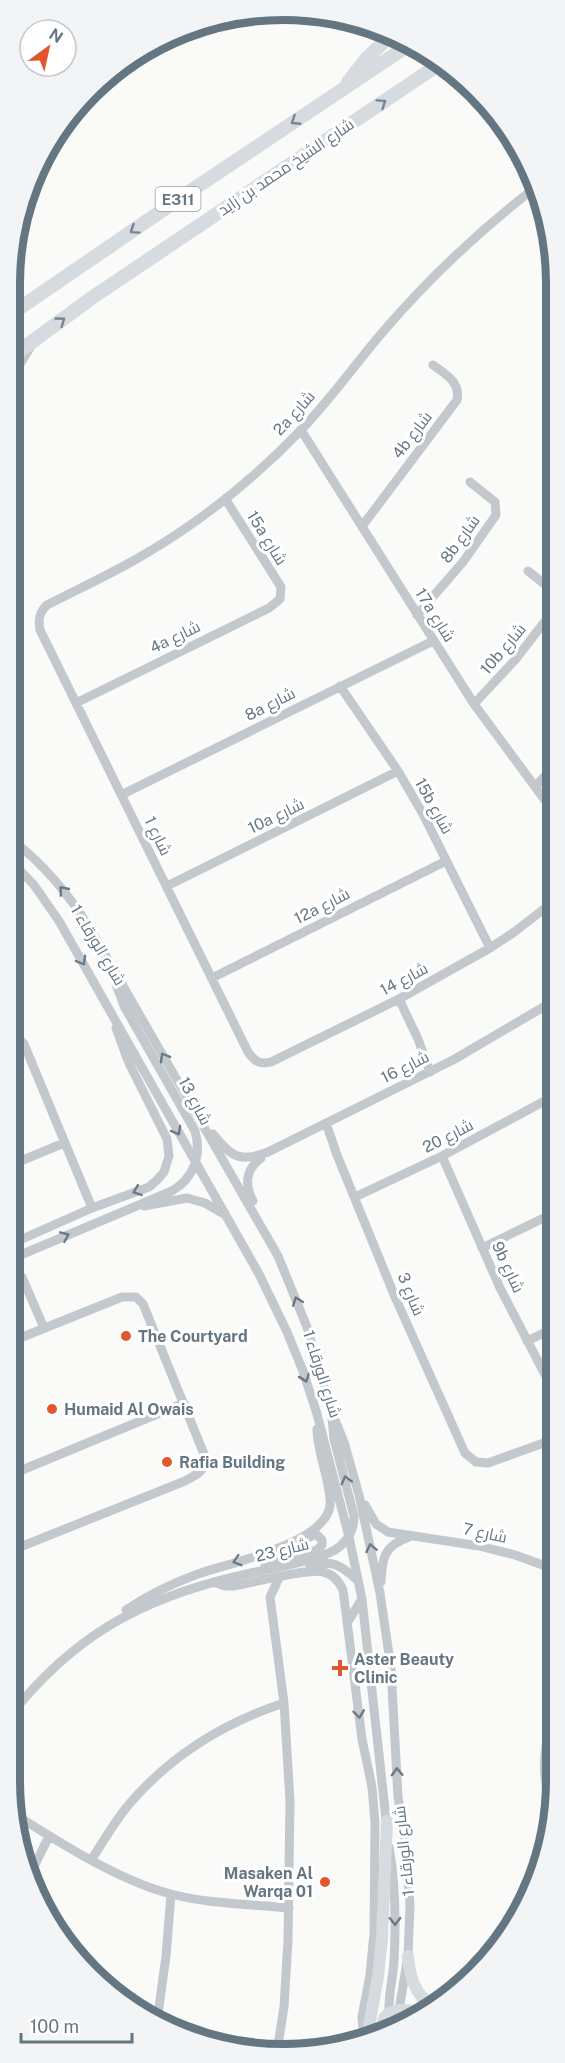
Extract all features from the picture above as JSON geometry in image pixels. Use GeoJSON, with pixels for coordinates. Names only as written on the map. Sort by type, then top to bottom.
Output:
{"type":"FeatureCollection","features":[{"type":"Feature","properties":{"kind":"highway"},"geometry":{"type":"LineString","coordinates":[[344,89],[367,58],[385,41]]}},
{"type":"Feature","properties":{"kind":"highway","name":"شارع الشيخ محمد بن زايد"},"geometry":{"type":"LineString","coordinates":[[20,308],[204,181],[403,49]]}},
{"type":"Feature","properties":{"kind":"highway","name":"شارع الشيخ محمد بن زايد"},"geometry":{"type":"LineString","coordinates":[[20,351],[93,297],[434,68]]}},
{"type":"Feature","properties":{"kind":"main road"},"geometry":{"type":"LineString","coordinates":[[367,2030],[382,1938],[387,1821]]}},
{"type":"Feature","properties":{"kind":"main road"},"geometry":{"type":"LineString","coordinates":[[408,1956],[412,1982],[426,2001]]}},
{"type":"Feature","properties":{"kind":"main road","name":"شارع الورقاء 1"},"geometry":{"type":"LineString","coordinates":[[384,2023],[384,2018],[396,2017]]}},
{"type":"Feature","properties":{"kind":"street","name":"2a شارع"},"geometry":{"type":"LineString","coordinates":[[39,616],[47,605],[138,558],[226,500],[302,430],[411,301],[489,225],[529,192]]}},
{"type":"Feature","properties":{"kind":"street"},"geometry":{"type":"LineString","coordinates":[[20,364],[36,339]]}},
{"type":"Feature","properties":{"kind":"street","name":"4b شارع"},"geometry":{"type":"LineString","coordinates":[[363,525],[457,400],[458,394],[454,382],[433,365]]}},
{"type":"Feature","properties":{"kind":"street","name":"17a شارع"},"geometry":{"type":"LineString","coordinates":[[302,430],[474,704],[546,802]]}},
{"type":"Feature","properties":{"kind":"street","name":"8b شارع"},"geometry":{"type":"LineString","coordinates":[[417,615],[463,562],[496,514],[491,498],[470,482]]}},
{"type":"Feature","properties":{"kind":"street","name":"15a شارع"},"geometry":{"type":"LineString","coordinates":[[226,500],[281,587],[282,593]]}},
{"type":"Feature","properties":{"kind":"street"},"geometry":{"type":"LineString","coordinates":[[528,571],[546,585]]}},
{"type":"Feature","properties":{"kind":"street","name":"4a شارع"},"geometry":{"type":"LineString","coordinates":[[76,703],[269,608],[280,599],[282,593]]}},
{"type":"Feature","properties":{"kind":"street","name":"شارع 1"},"geometry":{"type":"LineString","coordinates":[[39,616],[40,630],[248,1052],[255,1061],[260,1063]]}},
{"type":"Feature","properties":{"kind":"street","name":"10b شارع"},"geometry":{"type":"LineString","coordinates":[[474,704],[515,660],[546,620]]}},
{"type":"Feature","properties":{"kind":"street","name":"8a شارع"},"geometry":{"type":"LineString","coordinates":[[121,795],[433,641]]}},
{"type":"Feature","properties":{"kind":"street","name":"15b شارع"},"geometry":{"type":"LineString","coordinates":[[340,686],[398,771],[490,948]]}},
{"type":"Feature","properties":{"kind":"street","name":"10a شارع"},"geometry":{"type":"LineString","coordinates":[[167,886],[398,771]]}},
{"type":"Feature","properties":{"kind":"street"},"geometry":{"type":"LineString","coordinates":[[535,787],[546,775]]}},
{"type":"Feature","properties":{"kind":"street","name":"شارع الورقاء 1"},"geometry":{"type":"LineString","coordinates":[[20,847],[43,867],[84,918],[227,1169],[265,1230],[283,1266],[307,1327],[333,1415],[342,1435],[359,1495],[380,1593],[391,1668],[398,1797],[409,1888],[410,1922],[408,1956],[396,2017]]}},
{"type":"Feature","properties":{"kind":"street","name":"12a شارع"},"geometry":{"type":"LineString","coordinates":[[212,978],[446,861]]}},
{"type":"Feature","properties":{"kind":"street","name":"شارع الورقاء 1"},"geometry":{"type":"LineString","coordinates":[[20,870],[52,909],[226,1216],[277,1311],[296,1353],[317,1414],[362,1599],[394,1886],[396,2017]]}},
{"type":"Feature","properties":{"kind":"street","name":"شارع 14"},"geometry":{"type":"LineString","coordinates":[[260,1063],[271,1062],[399,999],[490,948],[546,906]]}},
{"type":"Feature","properties":{"kind":"street","name":"شارع 13"},"geometry":{"type":"LineString","coordinates":[[110,962],[120,997],[195,1131],[198,1144],[195,1163]]}},
{"type":"Feature","properties":{"kind":"street"},"geometry":{"type":"LineString","coordinates":[[399,999],[433,1070]]}},
{"type":"Feature","properties":{"kind":"street","name":"شارع 16"},"geometry":{"type":"LineString","coordinates":[[202,1122],[226,1150],[236,1156],[250,1158],[268,1152],[433,1070],[546,1005]]}},
{"type":"Feature","properties":{"kind":"street"},"geometry":{"type":"LineString","coordinates":[[20,1240],[153,1184],[164,1172],[169,1156],[167,1139],[128,1061],[113,1014]]}},
{"type":"Feature","properties":{"kind":"street"},"geometry":{"type":"LineString","coordinates":[[20,1040],[24,1044],[92,1208]]}},
{"type":"Feature","properties":{"kind":"street","name":"شارع 20"},"geometry":{"type":"LineString","coordinates":[[355,1197],[442,1156],[546,1100]]}},
{"type":"Feature","properties":{"kind":"street","name":"شارع 3"},"geometry":{"type":"LineString","coordinates":[[323,1125],[467,1456],[476,1462],[488,1463],[546,1442]]}},
{"type":"Feature","properties":{"kind":"street"},"geometry":{"type":"LineString","coordinates":[[20,1161],[64,1143]]}},
{"type":"Feature","properties":{"kind":"street","name":"شارع 16"},"geometry":{"type":"LineString","coordinates":[[265,1230],[248,1191],[247,1182],[252,1167],[268,1152]]}},
{"type":"Feature","properties":{"kind":"street","name":"9b شارع"},"geometry":{"type":"LineString","coordinates":[[442,1156],[482,1248],[546,1377]]}},
{"type":"Feature","properties":{"kind":"street"},"geometry":{"type":"LineString","coordinates":[[20,1255],[177,1188],[188,1178],[195,1163]]}},
{"type":"Feature","properties":{"kind":"street"},"geometry":{"type":"LineString","coordinates":[[136,1206],[156,1205],[178,1198],[192,1198],[226,1216]]}},
{"type":"Feature","properties":{"kind":"street"},"geometry":{"type":"LineString","coordinates":[[482,1248],[546,1217]]}},
{"type":"Feature","properties":{"kind":"street"},"geometry":{"type":"LineString","coordinates":[[28,1251],[22,1263],[22,1277],[44,1328]]}},
{"type":"Feature","properties":{"kind":"street"},"geometry":{"type":"LineString","coordinates":[[20,1337],[122,1297],[135,1297],[143,1304],[206,1455],[205,1466],[200,1473],[20,1547]]}},
{"type":"Feature","properties":{"kind":"street"},"geometry":{"type":"LineString","coordinates":[[527,1341],[546,1332]]}},
{"type":"Feature","properties":{"kind":"street"},"geometry":{"type":"LineString","coordinates":[[20,1471],[184,1403]]}},
{"type":"Feature","properties":{"kind":"street","name":"شارع 23"},"geometry":{"type":"LineString","coordinates":[[20,1705],[53,1668],[138,1602],[182,1580],[270,1552],[311,1531],[324,1520],[329,1510],[329,1495],[318,1442],[317,1414]]}},
{"type":"Feature","properties":{"kind":"street"},"geometry":{"type":"LineString","coordinates":[[333,1415],[334,1438],[353,1509],[354,1522],[348,1537]]}},
{"type":"Feature","properties":{"kind":"street","name":"شارع 7"},"geometry":{"type":"LineString","coordinates":[[359,1495],[380,1527],[393,1533],[498,1550],[546,1566]]}},
{"type":"Feature","properties":{"kind":"street"},"geometry":{"type":"LineString","coordinates":[[238,1576],[270,1563],[317,1550],[322,1545],[322,1540],[319,1536],[312,1535],[288,1549],[270,1552]]}},
{"type":"Feature","properties":{"kind":"street"},"geometry":{"type":"LineString","coordinates":[[380,1593],[384,1555],[394,1544],[411,1536]]}},
{"type":"Feature","properties":{"kind":"street","name":"شارع 23"},"geometry":{"type":"LineString","coordinates":[[102,1629],[162,1599],[213,1582],[327,1553],[338,1547],[348,1537]]}},
{"type":"Feature","properties":{"kind":"street"},"geometry":{"type":"LineString","coordinates":[[289,1564],[334,1563],[346,1569],[358,1581]]}},
{"type":"Feature","properties":{"kind":"street"},"geometry":{"type":"LineString","coordinates":[[213,1582],[230,1587],[316,1571],[333,1576],[343,1590],[373,1797],[376,1900],[372,1961],[363,2017],[365,2031]]}},
{"type":"Feature","properties":{"kind":"street"},"geometry":{"type":"LineString","coordinates":[[278,2044],[284,2007],[289,1908],[290,1801],[284,1703],[270,1597],[272,1588],[279,1578]]}},
{"type":"Feature","properties":{"kind":"street"},"geometry":{"type":"LineString","coordinates":[[252,1583],[264,1590],[270,1597]]}},
{"type":"Feature","properties":{"kind":"street"},"geometry":{"type":"LineString","coordinates":[[347,1623],[362,1599]]}},
{"type":"Feature","properties":{"kind":"street"},"geometry":{"type":"LineString","coordinates":[[92,1859],[130,1803],[172,1762],[242,1718],[284,1703]]}},
{"type":"Feature","properties":{"kind":"street"},"geometry":{"type":"LineString","coordinates":[[546,1745],[544,1764],[546,1785]]}},
{"type":"Feature","properties":{"kind":"street"},"geometry":{"type":"LineString","coordinates":[[366,1757],[381,1770]]}},
{"type":"Feature","properties":{"kind":"street"},"geometry":{"type":"LineString","coordinates":[[23,1819],[49,1836],[135,1881],[171,1894],[197,1899],[289,1908]]}},
{"type":"Feature","properties":{"kind":"street"},"geometry":{"type":"LineString","coordinates":[[34,1867],[49,1836]]}},
{"type":"Feature","properties":{"kind":"street"},"geometry":{"type":"LineString","coordinates":[[158,2012],[171,1894]]}},
{"type":"Feature","properties":{"kind":"place","name":"The Courtyard"},"geometry":{"type":"Point","coordinates":[126,1336]}},
{"type":"Feature","properties":{"kind":"place","name":"Humaid Al Owais"},"geometry":{"type":"Point","coordinates":[52,1409]}},
{"type":"Feature","properties":{"kind":"place","name":"Rafia Building"},"geometry":{"type":"Point","coordinates":[167,1462]}},
{"type":"Feature","properties":{"kind":"place","name":"Aster Beauty Clinic"},"geometry":{"type":"Point","coordinates":[340,1668]}},
{"type":"Feature","properties":{"kind":"place","name":"Masaken Al Warqa 01"},"geometry":{"type":"Point","coordinates":[325,1882]}}]}
